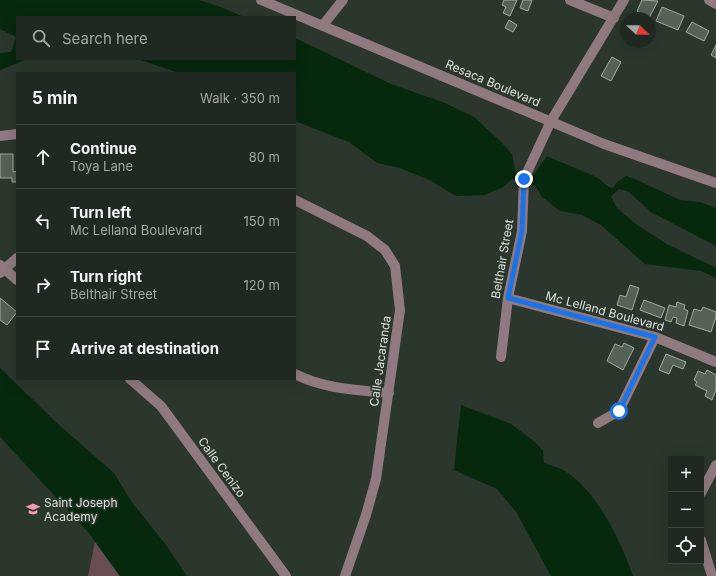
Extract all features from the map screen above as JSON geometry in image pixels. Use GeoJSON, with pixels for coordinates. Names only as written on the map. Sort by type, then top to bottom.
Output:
{"type":"FeatureCollection","features":[{"type":"Feature","properties":{"kind":"street","name":"Resaca Boulevard"},"geometry":{"type":"LineString","coordinates":[[261,0],[604,144],[716,183]]}},
{"type":"Feature","properties":{"kind":"street"},"geometry":{"type":"LineString","coordinates":[[323,25],[343,0]]}},
{"type":"Feature","properties":{"kind":"street"},"geometry":{"type":"LineString","coordinates":[[570,0],[614,18]]}},
{"type":"Feature","properties":{"kind":"street","name":"Belthair Street"},"geometry":{"type":"LineString","coordinates":[[501,357],[508,298],[522,231],[524,179],[551,121],[624,0]]}},
{"type":"Feature","properties":{"kind":"street"},"geometry":{"type":"LineString","coordinates":[[709,0],[716,4]]}},
{"type":"Feature","properties":{"kind":"street"},"geometry":{"type":"LineString","coordinates":[[0,136],[16,134]]}},
{"type":"Feature","properties":{"kind":"street","name":"Calle Jacaranda"},"geometry":{"type":"LineString","coordinates":[[296,200],[367,236],[385,250],[395,266],[400,310],[376,479],[366,514],[344,576]]}},
{"type":"Feature","properties":{"kind":"street"},"geometry":{"type":"LineString","coordinates":[[16,259],[1,269],[16,279]]}},
{"type":"Feature","properties":{"kind":"street","name":"Mc Lelland Boulevard"},"geometry":{"type":"LineString","coordinates":[[508,298],[655,337],[716,362]]}},
{"type":"Feature","properties":{"kind":"street"},"geometry":{"type":"LineString","coordinates":[[598,423],[619,411],[655,337]]}},
{"type":"Feature","properties":{"kind":"street"},"geometry":{"type":"LineString","coordinates":[[296,375],[306,380],[342,388],[389,393]]}},
{"type":"Feature","properties":{"kind":"street","name":"Calle Cenizo"},"geometry":{"type":"LineString","coordinates":[[131,380],[161,406],[286,576]]}},
{"type":"Feature","properties":{"kind":"street"},"geometry":{"type":"LineString","coordinates":[[702,492],[716,465]]}},
{"type":"Feature","properties":{"kind":"street"},"geometry":{"type":"LineString","coordinates":[[704,550],[712,576]]}},
{"type":"Feature","properties":{"kind":"shaded area"},"geometry":{"type":"Polygon","coordinates":[[[0,0],[199,0],[242,16],[16,16],[16,37],[0,29],[0,0]]]}},
{"type":"Feature","properties":{"kind":"shaded area"},"geometry":{"type":"Polygon","coordinates":[[[16,37],[16,60],[25,60],[0,70],[0,53],[11,52],[16,37]]]}},
{"type":"Feature","properties":{"kind":"shaded area"},"geometry":{"type":"Polygon","coordinates":[[[296,38],[391,84],[445,103],[474,117],[512,154],[516,176],[503,187],[485,195],[456,196],[431,181],[400,168],[377,163],[349,142],[296,121],[296,72],[176,72],[141,60],[296,60],[296,38]]]}},
{"type":"Feature","properties":{"kind":"shaded area"},"geometry":{"type":"Polygon","coordinates":[[[547,156],[598,178],[613,188],[617,182],[626,176],[680,200],[700,202],[716,208],[716,246],[651,212],[629,192],[619,189],[611,196],[617,208],[637,225],[667,244],[716,268],[716,278],[701,271],[645,264],[601,225],[582,215],[560,211],[542,197],[533,182],[533,176],[547,156]]]}},
{"type":"Feature","properties":{"kind":"shaded area"},"geometry":{"type":"Polygon","coordinates":[[[0,368],[59,425],[114,473],[131,501],[166,545],[187,576],[120,576],[89,533],[0,437],[0,368]]]}},
{"type":"Feature","properties":{"kind":"shaded area"},"geometry":{"type":"Polygon","coordinates":[[[461,405],[511,424],[543,450],[544,463],[563,470],[577,480],[598,504],[622,547],[633,576],[551,576],[516,512],[497,489],[454,470],[461,405]]]}},
{"type":"Feature","properties":{"kind":"shaded area"},"geometry":{"type":"Polygon","coordinates":[[[95,542],[119,575],[120,576],[88,576],[95,542]]]}},
{"type":"Feature","properties":{"kind":"building"},"geometry":{"type":"Polygon","coordinates":[[[504,0],[517,0],[510,16],[503,13],[506,7],[502,5],[504,0]]]}},
{"type":"Feature","properties":{"kind":"building"},"geometry":{"type":"Polygon","coordinates":[[[523,0],[532,0],[528,11],[520,8],[523,0]]]}},
{"type":"Feature","properties":{"kind":"building"},"geometry":{"type":"Polygon","coordinates":[[[642,0],[658,1],[652,12],[637,11],[642,0]]]}},
{"type":"Feature","properties":{"kind":"building"},"geometry":{"type":"Polygon","coordinates":[[[662,7],[684,16],[678,30],[656,21],[662,7]]]}},
{"type":"Feature","properties":{"kind":"building"},"geometry":{"type":"Polygon","coordinates":[[[509,20],[517,25],[513,32],[505,28],[509,20]]]}},
{"type":"Feature","properties":{"kind":"building"},"geometry":{"type":"Polygon","coordinates":[[[692,22],[709,31],[704,41],[686,32],[692,22]]]}},
{"type":"Feature","properties":{"kind":"building"},"geometry":{"type":"Polygon","coordinates":[[[716,45],[716,58],[711,55],[716,45]]]}},
{"type":"Feature","properties":{"kind":"building"},"geometry":{"type":"Polygon","coordinates":[[[612,57],[621,62],[611,81],[601,76],[612,57]]]}},
{"type":"Feature","properties":{"kind":"building"},"geometry":{"type":"Polygon","coordinates":[[[0,154],[13,154],[13,172],[16,171],[16,182],[12,182],[12,178],[0,178],[0,154]]]}},
{"type":"Feature","properties":{"kind":"building"},"geometry":{"type":"Polygon","coordinates":[[[630,285],[639,288],[632,310],[617,305],[620,295],[626,297],[630,285]]]}},
{"type":"Feature","properties":{"kind":"building"},"geometry":{"type":"Polygon","coordinates":[[[0,298],[16,311],[16,313],[7,325],[0,320],[0,298]]]}},
{"type":"Feature","properties":{"kind":"building"},"geometry":{"type":"Polygon","coordinates":[[[644,300],[665,308],[661,318],[640,310],[644,300]]]}},
{"type":"Feature","properties":{"kind":"building"},"geometry":{"type":"Polygon","coordinates":[[[677,302],[685,305],[684,309],[688,311],[684,326],[676,323],[677,318],[673,317],[671,322],[665,320],[669,305],[676,307],[677,302]]]}},
{"type":"Feature","properties":{"kind":"building"},"geometry":{"type":"Polygon","coordinates":[[[703,307],[716,312],[716,317],[711,332],[689,325],[694,309],[701,311],[703,307]]]}},
{"type":"Feature","properties":{"kind":"building"},"geometry":{"type":"Polygon","coordinates":[[[624,343],[634,348],[623,370],[607,361],[615,344],[622,347],[624,343]]]}},
{"type":"Feature","properties":{"kind":"building"},"geometry":{"type":"Polygon","coordinates":[[[666,354],[686,362],[683,369],[673,365],[669,374],[659,370],[666,354]]]}},
{"type":"Feature","properties":{"kind":"building"},"geometry":{"type":"Polygon","coordinates":[[[707,370],[716,375],[716,390],[712,400],[705,396],[707,391],[695,385],[697,382],[694,380],[698,371],[705,374],[707,370]]]}},
{"type":"Feature","properties":{"kind":"place","name":"Saint Joseph Academy"},"geometry":{"type":"Point","coordinates":[33,509]}},
{"type":"Feature","properties":{"kind":"route"},"geometry":{"type":"LineString","coordinates":[[524,179],[522,231],[508,298],[655,337],[619,411]]}}]}
